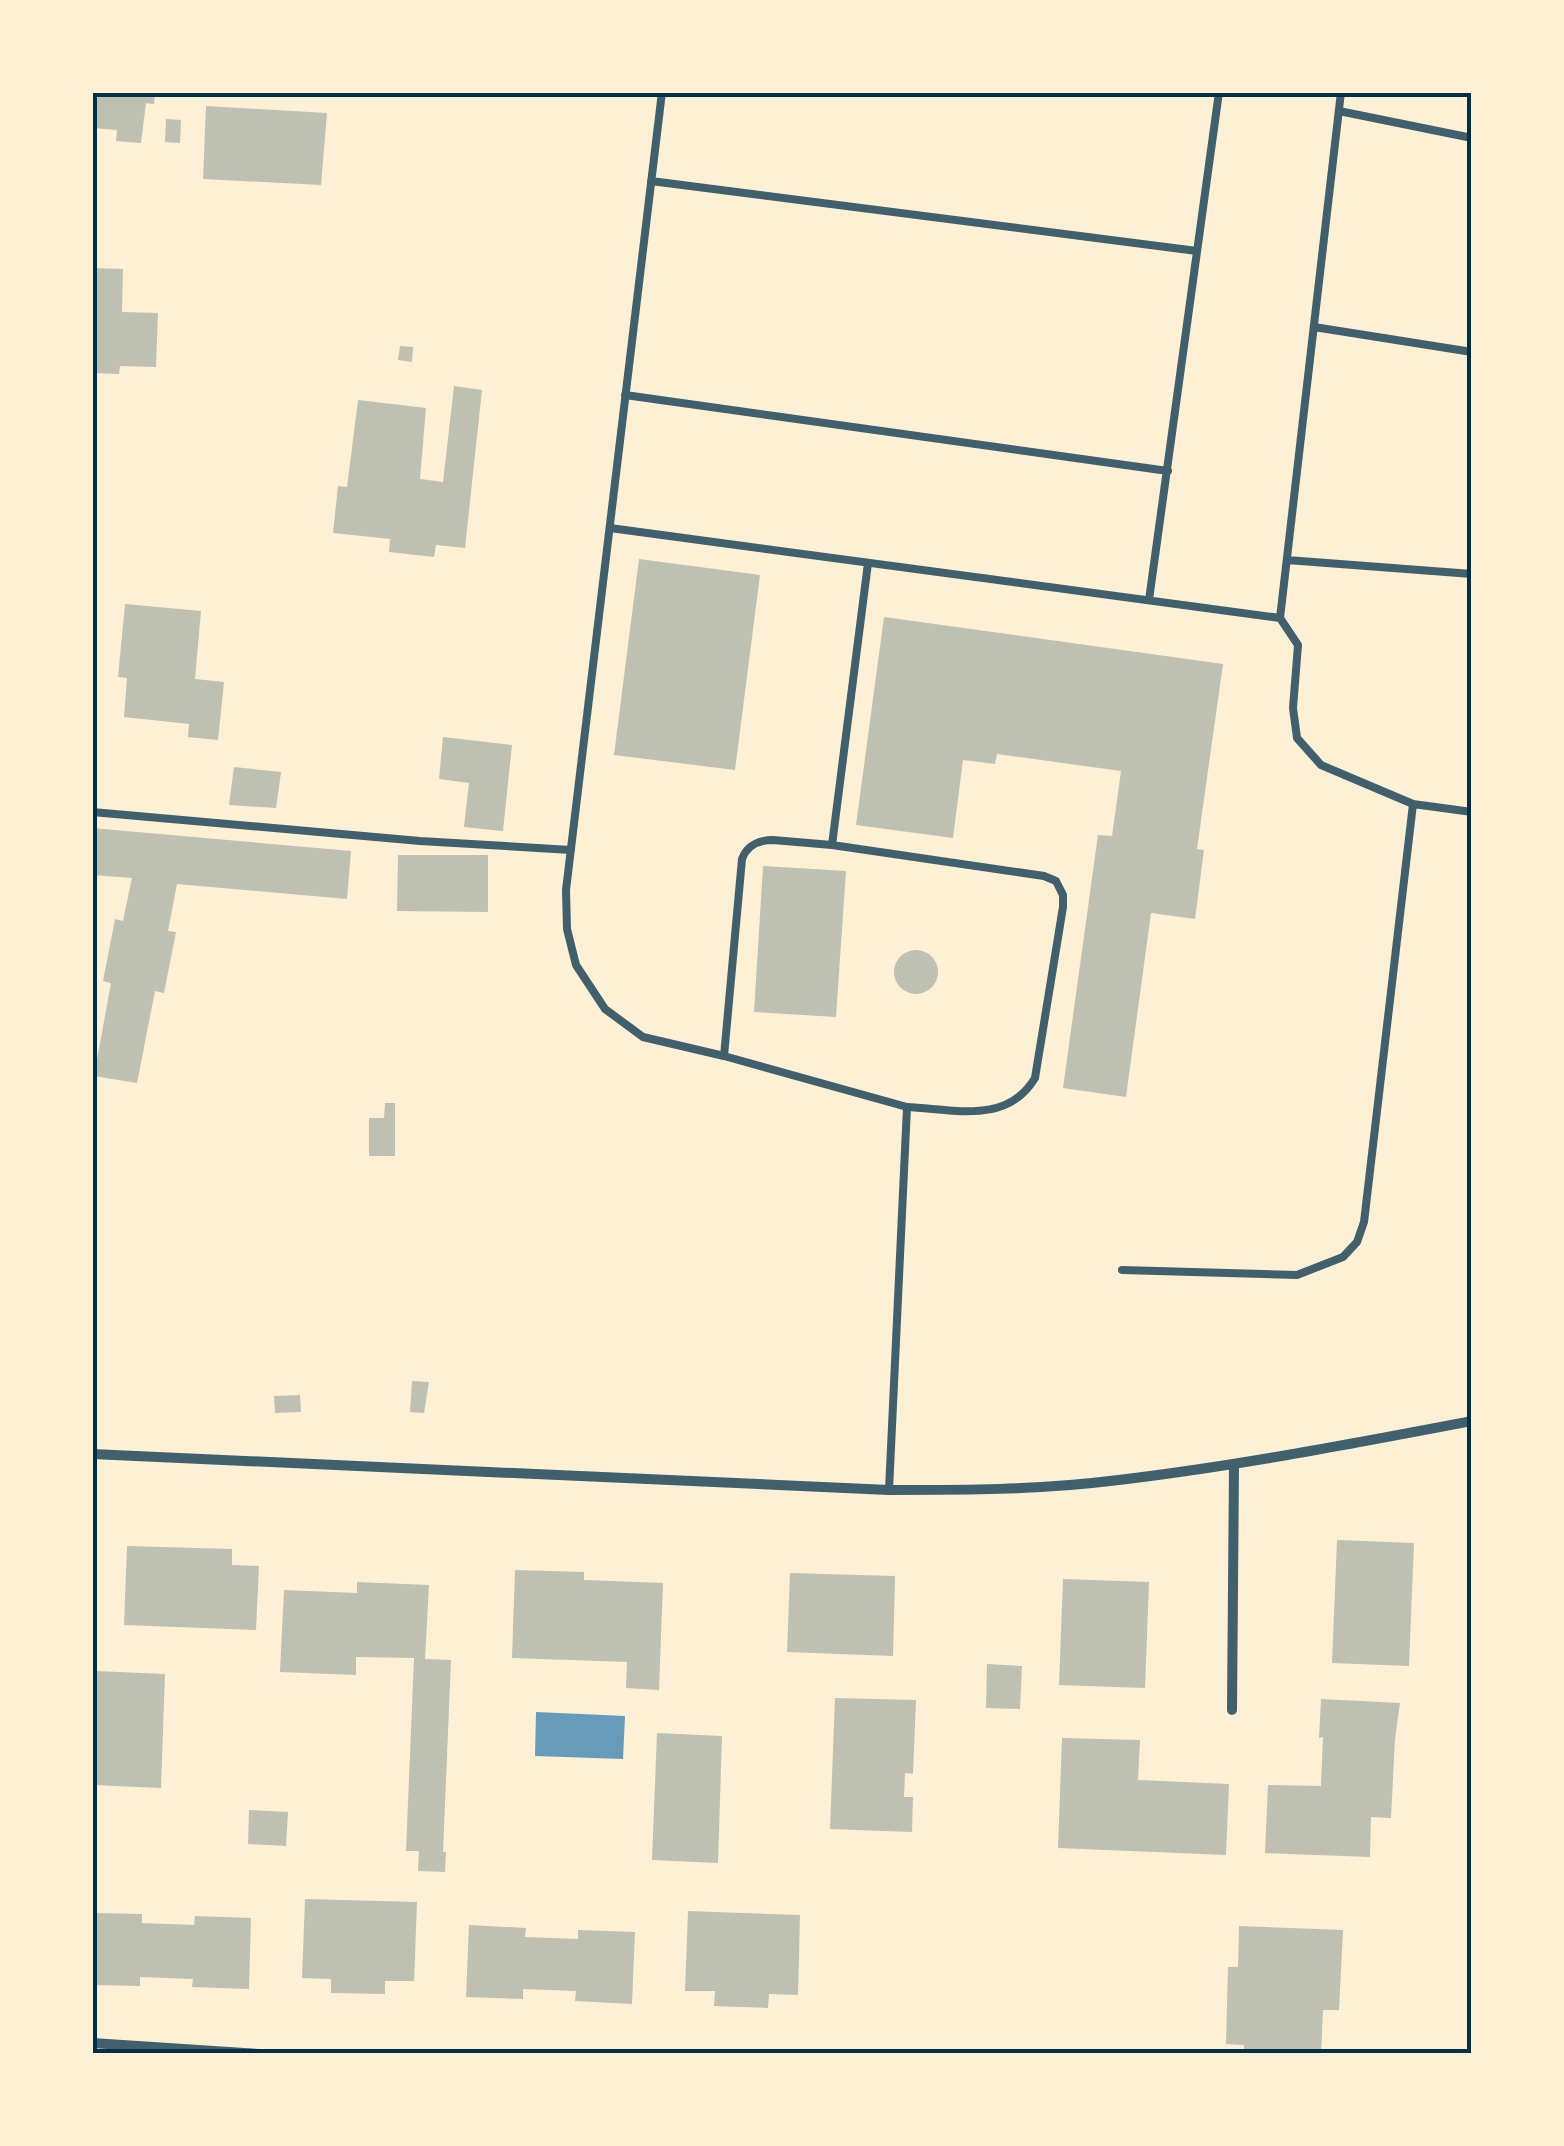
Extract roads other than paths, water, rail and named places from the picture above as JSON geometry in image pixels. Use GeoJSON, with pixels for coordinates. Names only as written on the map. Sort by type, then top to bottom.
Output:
{"type":"FeatureCollection","features":[{"type":"Feature","properties":{"kind":"street"},"geometry":{"type":"LineString","coordinates":[[92,1454],[889,1490],[975,1490],[1106,1482],[1234,1465],[1472,1422]]}},
{"type":"Feature","properties":{"kind":"street"},"geometry":{"type":"LineString","coordinates":[[1232,1710],[1234,1465]]}},
{"type":"Feature","properties":{"kind":"street"},"geometry":{"type":"LineString","coordinates":[[92,2043],[259,2054]]}},
{"type":"Feature","properties":{"kind":"lane"},"geometry":{"type":"LineString","coordinates":[[662,92],[566,890],[567,929],[576,965],[605,1009],[644,1036],[907,1107],[991,1111],[1006,1106],[1028,1090],[1035,1078],[1062,907],[1060,887],[1044,876],[832,845],[764,840],[754,844],[744,853],[724,1056]]}},
{"type":"Feature","properties":{"kind":"lane"},"geometry":{"type":"LineString","coordinates":[[1150,600],[1219,92]]}},
{"type":"Feature","properties":{"kind":"lane"},"geometry":{"type":"LineString","coordinates":[[1341,92],[1280,618],[1298,645],[1293,708],[1297,738],[1321,765],[1413,804],[1472,812]]}},
{"type":"Feature","properties":{"kind":"lane"},"geometry":{"type":"LineString","coordinates":[[1339,111],[1472,138]]}},
{"type":"Feature","properties":{"kind":"lane"},"geometry":{"type":"LineString","coordinates":[[651,182],[1197,251]]}},
{"type":"Feature","properties":{"kind":"lane"},"geometry":{"type":"LineString","coordinates":[[1314,327],[1472,352]]}},
{"type":"Feature","properties":{"kind":"lane"},"geometry":{"type":"LineString","coordinates":[[625,395],[1168,472]]}},
{"type":"Feature","properties":{"kind":"lane"},"geometry":{"type":"LineString","coordinates":[[610,528],[1280,618]]}},
{"type":"Feature","properties":{"kind":"lane"},"geometry":{"type":"LineString","coordinates":[[1287,560],[1472,574]]}},
{"type":"Feature","properties":{"kind":"lane"},"geometry":{"type":"LineString","coordinates":[[832,845],[868,563]]}},
{"type":"Feature","properties":{"kind":"lane"},"geometry":{"type":"LineString","coordinates":[[1122,1270],[1297,1275],[1343,1257],[1357,1242],[1364,1222],[1413,804]]}},
{"type":"Feature","properties":{"kind":"lane"},"geometry":{"type":"LineString","coordinates":[[92,812],[420,842],[571,850]]}},
{"type":"Feature","properties":{"kind":"lane"},"geometry":{"type":"LineString","coordinates":[[889,1490],[907,1107]]}},
{"type":"Feature","properties":{"kind":"water"},"geometry":{"type":"Polygon","coordinates":[[[536,1712],[625,1716],[623,1759],[535,1756],[536,1712]]]}}]}
